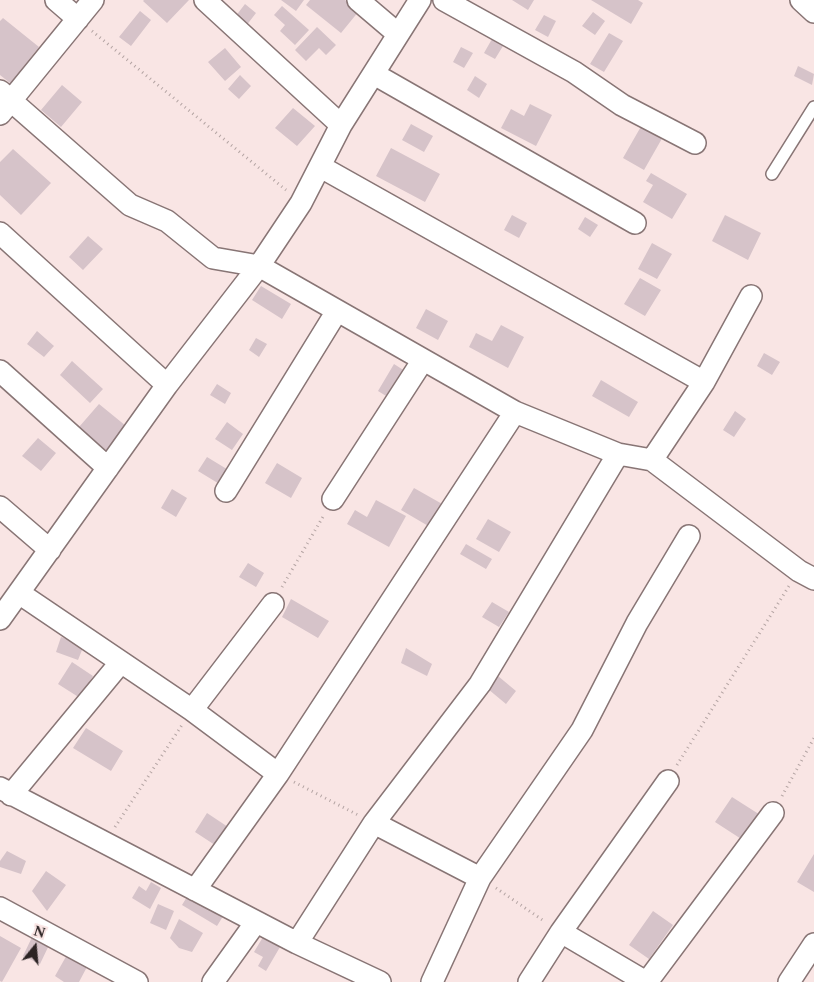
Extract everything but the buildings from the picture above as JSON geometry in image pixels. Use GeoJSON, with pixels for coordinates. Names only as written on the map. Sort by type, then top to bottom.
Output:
{"type":"FeatureCollection","features":[{"type":"Feature","properties":{"kind":"street"},"geometry":{"type":"LineString","coordinates":[[56,0],[78,19]]}},
{"type":"Feature","properties":{"kind":"street"},"geometry":{"type":"LineString","coordinates":[[93,0],[4,102],[130,206],[167,221],[213,258],[259,266],[515,412],[618,454],[652,460],[806,575]]}},
{"type":"Feature","properties":{"kind":"street"},"geometry":{"type":"LineString","coordinates":[[205,0],[341,124]]}},
{"type":"Feature","properties":{"kind":"street"},"geometry":{"type":"LineString","coordinates":[[358,0],[398,34]]}},
{"type":"Feature","properties":{"kind":"street"},"geometry":{"type":"LineString","coordinates":[[0,619],[167,385],[259,266],[301,203],[321,167],[341,124],[420,0]]}},
{"type":"Feature","properties":{"kind":"street"},"geometry":{"type":"LineString","coordinates":[[444,0],[574,72],[622,105],[695,143]]}},
{"type":"Feature","properties":{"kind":"street"},"geometry":{"type":"LineString","coordinates":[[801,0],[814,12]]}},
{"type":"Feature","properties":{"kind":"street"},"geometry":{"type":"LineString","coordinates":[[374,74],[635,224]]}},
{"type":"Feature","properties":{"kind":"street"},"geometry":{"type":"LineString","coordinates":[[321,167],[704,382]]}},
{"type":"Feature","properties":{"kind":"street"},"geometry":{"type":"LineString","coordinates":[[0,233],[167,385]]}},
{"type":"Feature","properties":{"kind":"street"},"geometry":{"type":"LineString","coordinates":[[652,460],[704,382],[751,296]]}},
{"type":"Feature","properties":{"kind":"street"},"geometry":{"type":"LineString","coordinates":[[226,491],[337,311]]}},
{"type":"Feature","properties":{"kind":"street"},"geometry":{"type":"LineString","coordinates":[[333,499],[423,360]]}},
{"type":"Feature","properties":{"kind":"street"},"geometry":{"type":"LineString","coordinates":[[0,371],[108,468]]}},
{"type":"Feature","properties":{"kind":"street"},"geometry":{"type":"LineString","coordinates":[[195,890],[278,774],[515,412]]}},
{"type":"Feature","properties":{"kind":"street"},"geometry":{"type":"LineString","coordinates":[[297,943],[374,823],[480,684],[618,454]]}},
{"type":"Feature","properties":{"kind":"street"},"geometry":{"type":"LineString","coordinates":[[0,507],[50,550]]}},
{"type":"Feature","properties":{"kind":"street"},"geometry":{"type":"LineString","coordinates":[[432,982],[480,878],[582,730],[637,623],[689,536]]}},
{"type":"Feature","properties":{"kind":"street"},"geometry":{"type":"LineString","coordinates":[[19,593],[192,710],[278,774]]}},
{"type":"Feature","properties":{"kind":"street"},"geometry":{"type":"LineString","coordinates":[[192,710],[273,604]]}},
{"type":"Feature","properties":{"kind":"street"},"geometry":{"type":"LineString","coordinates":[[121,662],[6,791],[297,943],[380,982]]}},
{"type":"Feature","properties":{"kind":"street"},"geometry":{"type":"LineString","coordinates":[[529,982],[561,932],[668,781]]}},
{"type":"Feature","properties":{"kind":"street"},"geometry":{"type":"LineString","coordinates":[[561,932],[647,982],[773,813]]}},
{"type":"Feature","properties":{"kind":"street"},"geometry":{"type":"LineString","coordinates":[[374,823],[480,878]]}},
{"type":"Feature","properties":{"kind":"street"},"geometry":{"type":"LineString","coordinates":[[0,908],[137,982]]}},
{"type":"Feature","properties":{"kind":"street"},"geometry":{"type":"LineString","coordinates":[[213,982],[256,922]]}},
{"type":"Feature","properties":{"kind":"street"},"geometry":{"type":"LineString","coordinates":[[789,982],[814,944]]}},
{"type":"Feature","properties":{"kind":"lane"},"geometry":{"type":"LineString","coordinates":[[772,174],[814,107]]}},
{"type":"Feature","properties":{"kind":"path"},"geometry":{"type":"LineString","coordinates":[[78,19],[301,203]]}},
{"type":"Feature","properties":{"kind":"path"},"geometry":{"type":"LineString","coordinates":[[273,604],[333,499]]}},
{"type":"Feature","properties":{"kind":"path"},"geometry":{"type":"LineString","coordinates":[[668,781],[806,575]]}},
{"type":"Feature","properties":{"kind":"path"},"geometry":{"type":"LineString","coordinates":[[105,843],[192,710]]}},
{"type":"Feature","properties":{"kind":"path"},"geometry":{"type":"LineString","coordinates":[[773,813],[814,738]]}},
{"type":"Feature","properties":{"kind":"path"},"geometry":{"type":"LineString","coordinates":[[278,774],[374,823]]}},
{"type":"Feature","properties":{"kind":"path"},"geometry":{"type":"LineString","coordinates":[[480,878],[561,932]]}}]}
